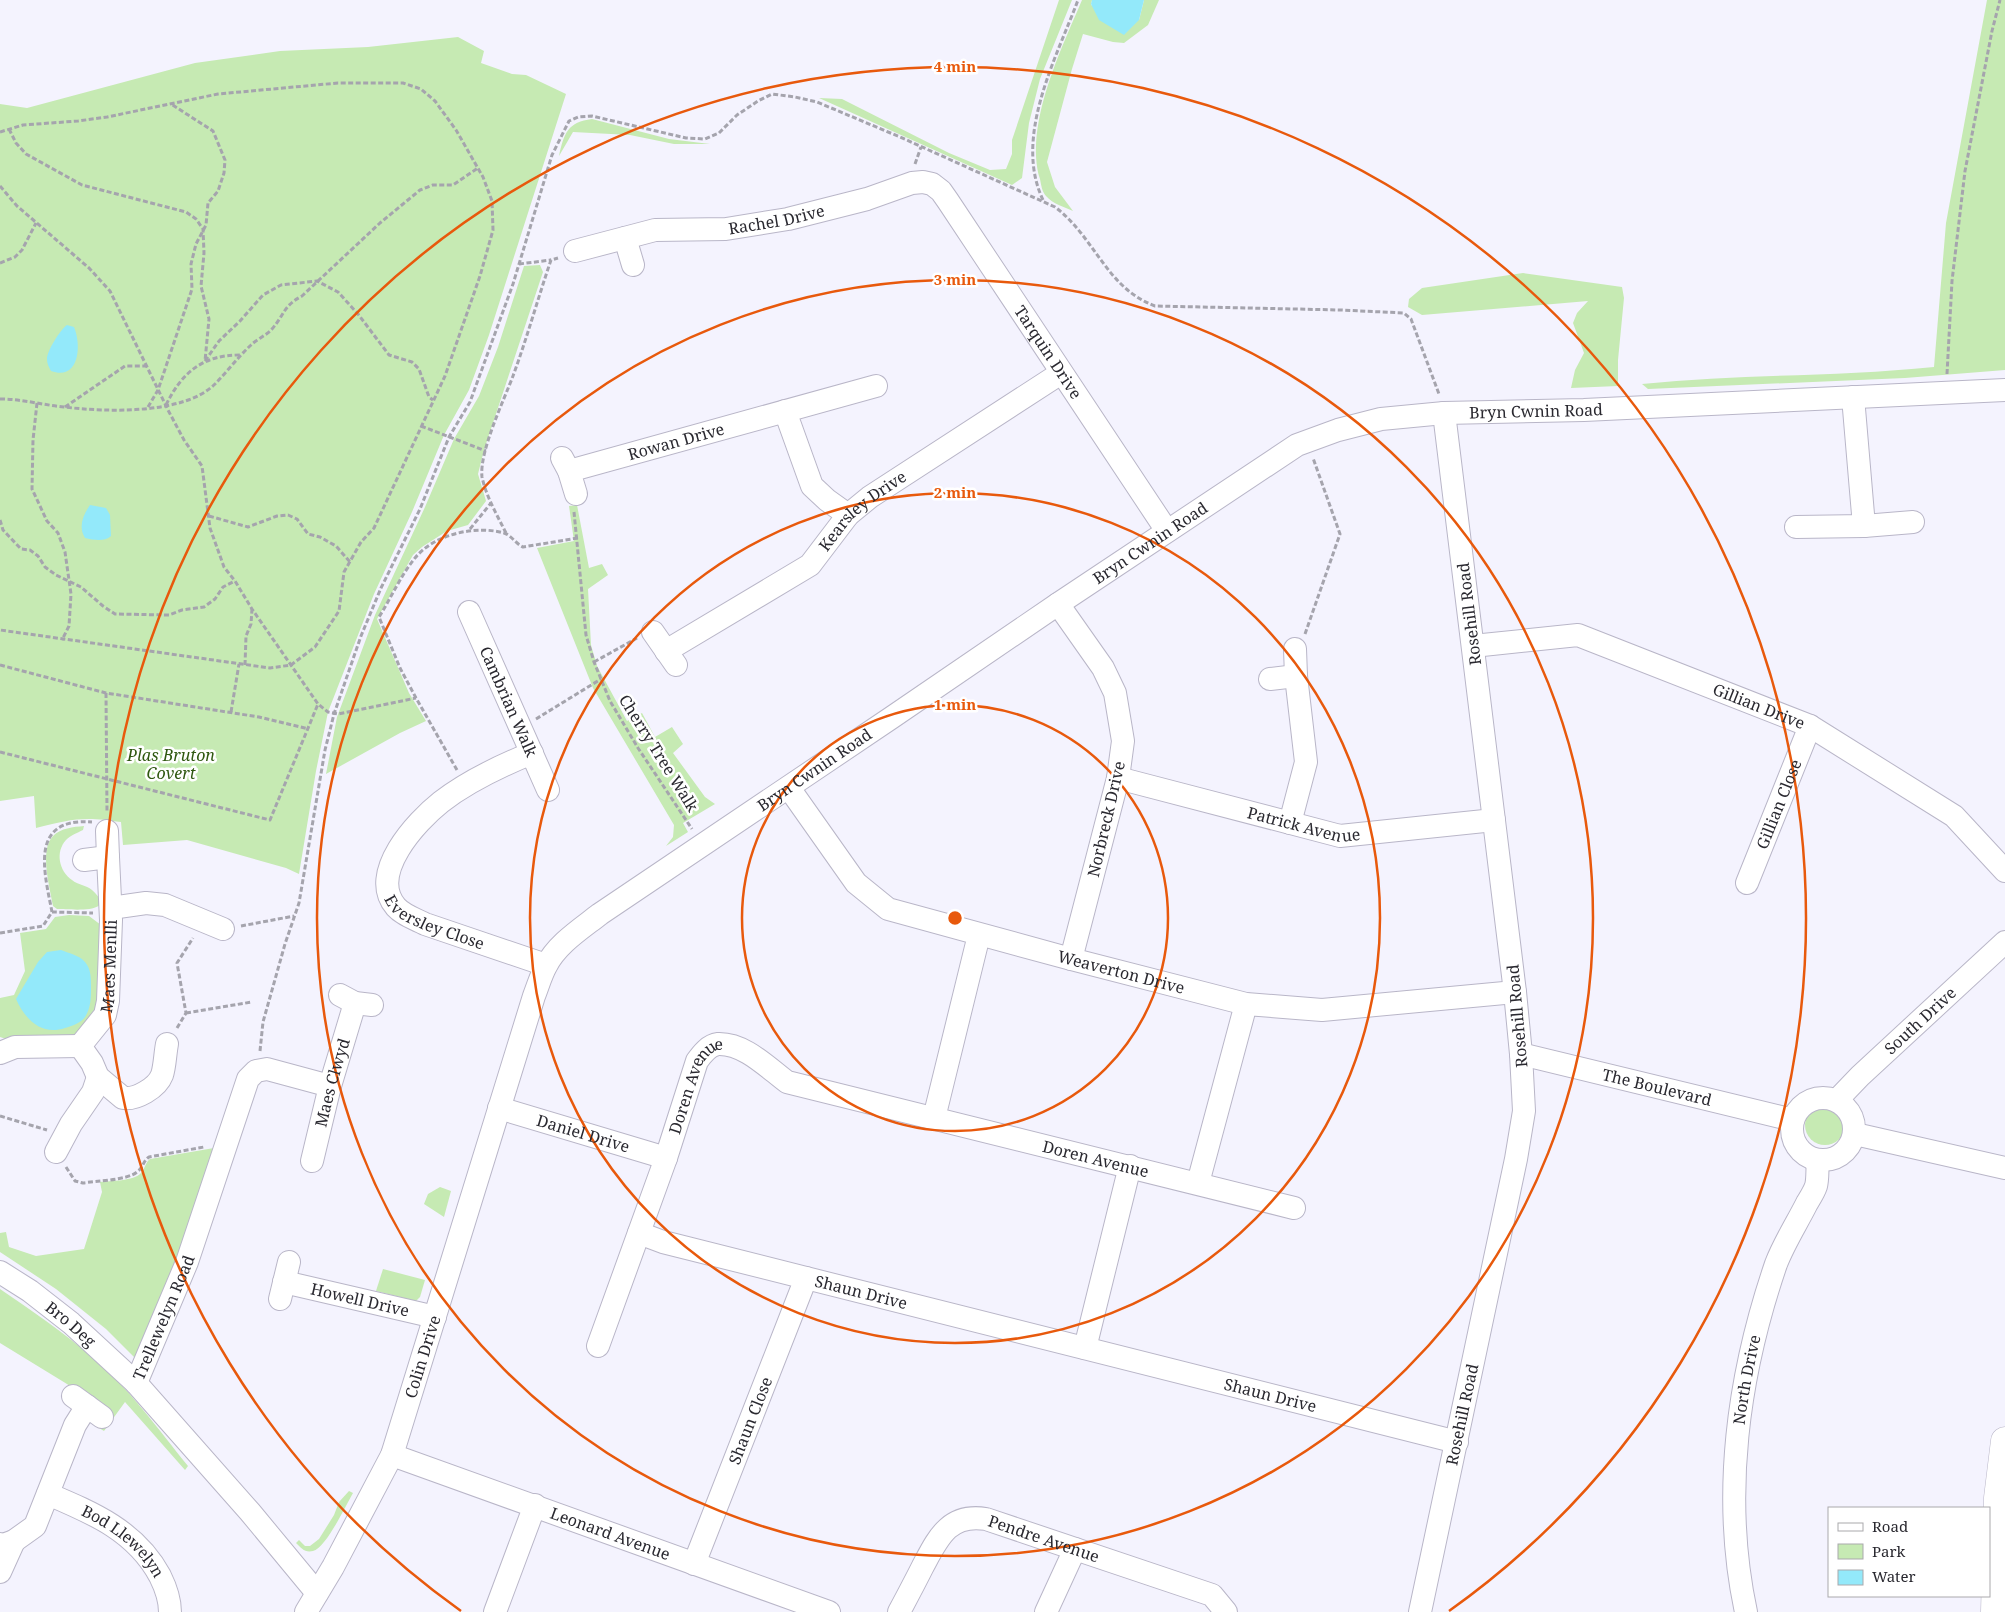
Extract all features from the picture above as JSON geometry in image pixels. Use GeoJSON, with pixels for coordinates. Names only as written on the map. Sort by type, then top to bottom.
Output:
{"type":"FeatureCollection","features":[{"type":"Feature","properties":{"kind":"main road"},"geometry":{"type":"LineString","coordinates":[[1995,1612],[2005,1440]]}},
{"type":"Feature","properties":{"kind":"street","name":"Rachel Drive"},"geometry":{"type":"LineString","coordinates":[[575,250],[655,230],[726,229],[788,219],[892,191],[903,185],[919,169]]}},
{"type":"Feature","properties":{"kind":"street","name":"Tarquin Drive"},"geometry":{"type":"LineString","coordinates":[[919,169],[948,201],[1167,531]]}},
{"type":"Feature","properties":{"kind":"street"},"geometry":{"type":"LineString","coordinates":[[625,238],[633,265]]}},
{"type":"Feature","properties":{"kind":"street","name":"Kearsley Drive"},"geometry":{"type":"LineString","coordinates":[[653,632],[671,658],[810,565],[848,515],[870,497],[1061,373]]}},
{"type":"Feature","properties":{"kind":"street","name":"Rowan Drive"},"geometry":{"type":"LineString","coordinates":[[576,494],[566,465],[784,411],[876,386]]}},
{"type":"Feature","properties":{"kind":"street","name":"Bryn Cwnin Road"},"geometry":{"type":"LineString","coordinates":[[499,1108],[534,996],[546,965],[556,951],[571,937],[600,914],[789,788],[1058,604],[1297,445],[1338,430],[1381,419],[1443,407],[1584,410],[2005,390]]}},
{"type":"Feature","properties":{"kind":"street"},"geometry":{"type":"LineString","coordinates":[[1853,397],[1864,526]]}},
{"type":"Feature","properties":{"kind":"street","name":"Rosehill Road"},"geometry":{"type":"LineString","coordinates":[[1420,1612],[1516,1159],[1524,1111],[1515,992],[1443,407]]}},
{"type":"Feature","properties":{"kind":"street"},"geometry":{"type":"LineString","coordinates":[[784,411],[812,486],[826,500],[848,515]]}},
{"type":"Feature","properties":{"kind":"street"},"geometry":{"type":"LineString","coordinates":[[1796,527],[1864,526],[1914,522]]}},
{"type":"Feature","properties":{"kind":"street","name":"Norbreck Drive"},"geometry":{"type":"LineString","coordinates":[[1058,604],[1103,668],[1115,692],[1123,741],[1118,778],[1071,960]]}},
{"type":"Feature","properties":{"kind":"street","name":"Cambrian Walk"},"geometry":{"type":"LineString","coordinates":[[469,612],[548,790]]}},
{"type":"Feature","properties":{"kind":"street","name":"Gillian Drive"},"geometry":{"type":"LineString","coordinates":[[1473,646],[1578,635],[1810,726],[1954,816],[2005,871]]}},
{"type":"Feature","properties":{"kind":"street"},"geometry":{"type":"LineString","coordinates":[[1290,823],[1306,762],[1296,676],[1295,649]]}},
{"type":"Feature","properties":{"kind":"street"},"geometry":{"type":"LineString","coordinates":[[1270,679],[1296,676]]}},
{"type":"Feature","properties":{"kind":"street","name":"Gillian Close"},"geometry":{"type":"LineString","coordinates":[[1747,883],[1810,726]]}},
{"type":"Feature","properties":{"kind":"street","name":"Eversley Close"},"geometry":{"type":"LineString","coordinates":[[532,753],[503,765],[442,802],[409,834],[392,860],[387,886],[390,898],[396,907],[407,916],[425,924],[546,965]]}},
{"type":"Feature","properties":{"kind":"street","name":"Patrick Avenue"},"geometry":{"type":"LineString","coordinates":[[1118,778],[1340,836],[1494,820]]}},
{"type":"Feature","properties":{"kind":"street","name":"Weaverton Drive"},"geometry":{"type":"LineString","coordinates":[[789,788],[856,883],[888,909],[979,935],[1246,1004],[1322,1010],[1515,992]]}},
{"type":"Feature","properties":{"kind":"street","name":"Maes Menlli"},"geometry":{"type":"LineString","coordinates":[[80,1046],[105,1015],[108,1001],[111,911],[107,827]]}},
{"type":"Feature","properties":{"kind":"street"},"geometry":{"type":"LineString","coordinates":[[84,860],[108,857]]}},
{"type":"Feature","properties":{"kind":"street","name":"Maes Menlli"},"geometry":{"type":"LineString","coordinates":[[111,911],[146,903],[165,905],[213,925]]}},
{"type":"Feature","properties":{"kind":"street"},"geometry":{"type":"LineString","coordinates":[[934,1118],[979,935]]}},
{"type":"Feature","properties":{"kind":"street","name":"South Drive"},"geometry":{"type":"LineString","coordinates":[[1837,1100],[1860,1076],[2005,942]]}},
{"type":"Feature","properties":{"kind":"street","name":"Maes Clwyd"},"geometry":{"type":"LineString","coordinates":[[320,1150],[330,1086],[356,1001]]}},
{"type":"Feature","properties":{"kind":"street"},"geometry":{"type":"LineString","coordinates":[[1198,1183],[1246,1004]]}},
{"type":"Feature","properties":{"kind":"street"},"geometry":{"type":"LineString","coordinates":[[0,1053],[15,1047],[80,1046],[98,1077],[123,1098],[128,1099],[139,1096],[153,1086],[161,1077],[167,1044]]}},
{"type":"Feature","properties":{"kind":"street","name":"Doren Avenue"},"geometry":{"type":"LineString","coordinates":[[598,1346],[666,1158],[697,1061],[705,1050],[717,1044],[742,1049],[787,1082],[1293,1208]]}},
{"type":"Feature","properties":{"kind":"street","name":"The Boulevard"},"geometry":{"type":"LineString","coordinates":[[1521,1054],[1792,1120]]}},
{"type":"Feature","properties":{"kind":"street"},"geometry":{"type":"LineString","coordinates":[[256,1071],[267,1069],[330,1086]]}},
{"type":"Feature","properties":{"kind":"street","name":"Trellewelyn Road"},"geometry":{"type":"LineString","coordinates":[[256,1071],[248,1079],[187,1262],[136,1383],[244,1504],[317,1593]]}},
{"type":"Feature","properties":{"kind":"street"},"geometry":{"type":"LineString","coordinates":[[60,1144],[93,1092],[98,1077]]}},
{"type":"Feature","properties":{"kind":"street"},"geometry":{"type":"LineString","coordinates":[[1826,1097],[1837,1100],[1846,1106],[1852,1114],[1855,1134],[1845,1151],[1837,1157],[1828,1160],[1818,1160],[1808,1157],[1794,1142],[1791,1131],[1792,1120],[1797,1110],[1810,1100],[1826,1097]]}},
{"type":"Feature","properties":{"kind":"street","name":"Daniel Drive"},"geometry":{"type":"LineString","coordinates":[[499,1108],[666,1158]]}},
{"type":"Feature","properties":{"kind":"street","name":"Colin Drive"},"geometry":{"type":"LineString","coordinates":[[317,1593],[392,1455],[499,1108]]}},
{"type":"Feature","properties":{"kind":"street"},"geometry":{"type":"LineString","coordinates":[[1855,1134],[2005,1168]]}},
{"type":"Feature","properties":{"kind":"street","name":"North Drive"},"geometry":{"type":"LineString","coordinates":[[1746,1612],[1738,1576],[1734,1462],[1740,1411],[1755,1336],[1777,1262],[1816,1186],[1818,1160]]}},
{"type":"Feature","properties":{"kind":"street"},"geometry":{"type":"LineString","coordinates":[[1085,1348],[1130,1166]]}},
{"type":"Feature","properties":{"kind":"street","name":"Shaun Drive"},"geometry":{"type":"LineString","coordinates":[[639,1233],[663,1242],[1457,1442]]}},
{"type":"Feature","properties":{"kind":"street","name":"Bro Deg"},"geometry":{"type":"LineString","coordinates":[[0,1272],[30,1291],[71,1323],[136,1383]]}},
{"type":"Feature","properties":{"kind":"street","name":"Shaun Close"},"geometry":{"type":"LineString","coordinates":[[694,1564],[806,1278]]}},
{"type":"Feature","properties":{"kind":"street","name":"Howell Drive"},"geometry":{"type":"LineString","coordinates":[[284,1281],[435,1317]]}},
{"type":"Feature","properties":{"kind":"street"},"geometry":{"type":"LineString","coordinates":[[0,1572],[7,1542],[35,1526],[75,1425],[87,1406]]}},
{"type":"Feature","properties":{"kind":"street","name":"Leonard Avenue"},"geometry":{"type":"LineString","coordinates":[[392,1455],[830,1612]]}},
{"type":"Feature","properties":{"kind":"street","name":"Bod Llewelyn"},"geometry":{"type":"LineString","coordinates":[[48,1494],[89,1511],[116,1526],[135,1542],[152,1561],[163,1582],[170,1605],[170,1612]]}},
{"type":"Feature","properties":{"kind":"street"},"geometry":{"type":"LineString","coordinates":[[496,1612],[534,1506]]}},
{"type":"Feature","properties":{"kind":"street","name":"Pendre Avenue"},"geometry":{"type":"LineString","coordinates":[[899,1612],[936,1542],[944,1532],[947,1517],[986,1519],[1212,1595],[1226,1612]]}},
{"type":"Feature","properties":{"kind":"street"},"geometry":{"type":"LineString","coordinates":[[1046,1612],[1075,1549]]}},
{"type":"Feature","properties":{"kind":"street"},"geometry":{"type":"LineString","coordinates":[[306,1612],[317,1593]]}},
{"type":"Feature","properties":{"kind":"path"},"geometry":{"type":"LineString","coordinates":[[1043,200],[1037,187],[1032,160],[1037,113],[1044,83],[1078,0]]}},
{"type":"Feature","properties":{"kind":"path"},"geometry":{"type":"LineString","coordinates":[[1947,380],[1952,281],[1965,171],[1992,30],[2000,0]]}},
{"type":"Feature","properties":{"kind":"path"},"geometry":{"type":"LineString","coordinates":[[0,132],[23,124],[78,121],[107,117],[218,94],[338,84],[403,82],[421,89],[435,101],[456,130],[478,168],[492,201],[493,230],[480,276],[445,376],[374,528],[361,542],[344,572],[339,611],[314,647],[292,665],[270,668],[0,630]]}},
{"type":"Feature","properties":{"kind":"path"},"geometry":{"type":"LineString","coordinates":[[256,1071],[263,1022],[299,903],[324,750],[334,714],[361,636],[381,588],[420,509],[449,437],[470,402],[494,340],[552,155],[569,121],[578,117],[592,116],[686,138],[704,140],[719,133],[737,115],[772,94],[817,102],[919,169],[1006,185],[1043,200],[1065,214],[1122,287],[1136,298],[1155,306],[1404,313],[1411,319],[1414,326],[1443,407]]}},
{"type":"Feature","properties":{"kind":"path"},"geometry":{"type":"LineString","coordinates":[[171,104],[213,131],[226,160],[224,174],[218,191],[208,203],[203,229],[204,253],[201,286],[209,319],[205,361]]}},
{"type":"Feature","properties":{"kind":"path"},"geometry":{"type":"LineString","coordinates":[[9,129],[16,143],[26,154],[82,185],[186,212],[196,219],[203,229]]}},
{"type":"Feature","properties":{"kind":"path"},"geometry":{"type":"LineString","coordinates":[[0,399],[64,408],[128,411],[166,406],[195,398],[214,385],[240,355],[271,330],[289,302],[302,296],[380,223],[420,190],[433,185],[453,185],[478,168]]}},
{"type":"Feature","properties":{"kind":"path"},"geometry":{"type":"LineString","coordinates":[[0,186],[17,206],[89,268],[110,291],[166,406],[184,440],[202,466],[210,528],[224,567],[318,704],[334,714],[416,698]]}},
{"type":"Feature","properties":{"kind":"path"},"geometry":{"type":"LineString","coordinates":[[0,263],[15,257],[22,250],[36,223]]}},
{"type":"Feature","properties":{"kind":"path"},"geometry":{"type":"LineString","coordinates":[[148,408],[158,390],[192,289],[191,264],[196,244],[203,229]]}},
{"type":"Feature","properties":{"kind":"path"},"geometry":{"type":"LineString","coordinates":[[519,264],[551,260],[575,250]]}},
{"type":"Feature","properties":{"kind":"path"},"geometry":{"type":"LineString","coordinates":[[551,260],[513,376],[498,410],[486,451],[482,477],[491,503],[506,533],[517,544],[523,546],[578,538]]}},
{"type":"Feature","properties":{"kind":"path"},"geometry":{"type":"LineString","coordinates":[[166,406],[174,390],[184,377],[205,361],[219,341],[263,295],[281,285],[317,281],[338,292],[358,314],[389,355],[412,362],[419,369],[429,398],[433,400]]}},
{"type":"Feature","properties":{"kind":"path"},"geometry":{"type":"LineString","coordinates":[[205,361],[223,355],[240,355]]}},
{"type":"Feature","properties":{"kind":"path"},"geometry":{"type":"LineString","coordinates":[[64,408],[125,366],[147,366]]}},
{"type":"Feature","properties":{"kind":"path"},"geometry":{"type":"LineString","coordinates":[[37,403],[33,440],[32,489],[47,521],[58,533],[65,552],[71,594],[69,626],[62,640]]}},
{"type":"Feature","properties":{"kind":"path"},"geometry":{"type":"LineString","coordinates":[[421,426],[486,451]]}},
{"type":"Feature","properties":{"kind":"path"},"geometry":{"type":"LineString","coordinates":[[1295,649],[1302,642],[1340,534],[1308,441]]}},
{"type":"Feature","properties":{"kind":"path","name":"Cherry Tree Walk"},"geometry":{"type":"LineString","coordinates":[[576,494],[574,508],[586,635],[594,662],[610,701],[638,748],[704,845]]}},
{"type":"Feature","properties":{"kind":"path"},"geometry":{"type":"LineString","coordinates":[[469,530],[491,503]]}},
{"type":"Feature","properties":{"kind":"path"},"geometry":{"type":"LineString","coordinates":[[209,516],[248,526],[277,516],[288,515],[297,519],[308,534],[320,537],[336,546],[350,562]]}},
{"type":"Feature","properties":{"kind":"path"},"geometry":{"type":"LineString","coordinates":[[0,520],[3,530],[21,549],[30,550],[38,556],[46,567],[69,582],[81,587],[103,606],[116,614],[169,615],[182,610],[204,607],[215,599],[224,587],[235,581]]}},
{"type":"Feature","properties":{"kind":"path"},"geometry":{"type":"LineString","coordinates":[[466,786],[400,668],[380,618],[415,558],[424,548],[434,542],[469,530],[506,533]]}},
{"type":"Feature","properties":{"kind":"path"},"geometry":{"type":"LineString","coordinates":[[245,665],[246,636],[251,624],[252,609]]}},
{"type":"Feature","properties":{"kind":"path"},"geometry":{"type":"LineString","coordinates":[[594,662],[652,630],[653,632]]}},
{"type":"Feature","properties":{"kind":"path"},"geometry":{"type":"LineString","coordinates":[[231,712],[239,664]]}},
{"type":"Feature","properties":{"kind":"path"},"geometry":{"type":"LineString","coordinates":[[0,665],[106,692],[231,712],[309,728]]}},
{"type":"Feature","properties":{"kind":"path"},"geometry":{"type":"LineString","coordinates":[[521,729],[601,679]]}},
{"type":"Feature","properties":{"kind":"path"},"geometry":{"type":"LineString","coordinates":[[0,932],[43,926],[52,912],[43,857],[48,839],[59,827],[69,823],[89,822],[107,827],[106,692]]}},
{"type":"Feature","properties":{"kind":"path"},"geometry":{"type":"LineString","coordinates":[[0,752],[270,820],[318,704]]}},
{"type":"Feature","properties":{"kind":"path"},"geometry":{"type":"LineString","coordinates":[[52,912],[111,911]]}},
{"type":"Feature","properties":{"kind":"path"},"geometry":{"type":"LineString","coordinates":[[167,1044],[186,1013],[177,963],[213,925],[294,916]]}},
{"type":"Feature","properties":{"kind":"path"},"geometry":{"type":"LineString","coordinates":[[186,1013],[252,1002]]}},
{"type":"Feature","properties":{"kind":"path"},"geometry":{"type":"LineString","coordinates":[[0,1116],[60,1144],[75,1181],[83,1183],[132,1175],[139,1170],[146,1159],[154,1156],[226,1144]]}},
{"type":"Feature","properties":{"kind":"green space"},"geometry":{"type":"Polygon","coordinates":[[[1059,0],[1072,0],[1040,79],[1029,123],[1022,178],[1012,185],[819,98],[842,99],[949,153],[990,170],[1006,169],[1012,154],[1012,140],[1059,0]]]}},
{"type":"Feature","properties":{"kind":"green space"},"geometry":{"type":"Polygon","coordinates":[[[1082,0],[1092,0],[1091,5],[1139,20],[1144,0],[1159,0],[1148,25],[1124,43],[1083,34],[1047,162],[1055,187],[1073,211],[1059,205],[1046,196],[1041,183],[1036,158],[1037,135],[1047,88],[1064,41],[1082,0]]]}},
{"type":"Feature","properties":{"kind":"green space"},"geometry":{"type":"Polygon","coordinates":[[[1987,0],[2005,0],[2005,370],[1905,378],[1648,389],[1642,384],[1934,367],[1946,223],[1987,0]]]}},
{"type":"Feature","properties":{"kind":"green space","name":"Plas Bruton Covert"},"geometry":{"type":"Polygon","coordinates":[[[458,37],[484,51],[481,63],[512,74],[526,75],[566,94],[489,335],[469,390],[444,435],[412,512],[374,594],[328,712],[299,874],[286,868],[187,840],[123,845],[121,822],[78,819],[36,828],[34,796],[0,801],[0,104],[27,108],[195,63],[280,51],[368,47],[458,37]]]}},
{"type":"Feature","properties":{"kind":"green space"},"geometry":{"type":"Polygon","coordinates":[[[592,119],[669,139],[710,144],[674,144],[630,135],[573,132],[559,156],[568,130],[577,123],[592,119]]]}},
{"type":"Feature","properties":{"kind":"green space"},"geometry":{"type":"Polygon","coordinates":[[[540,265],[543,272],[484,450],[478,474],[486,501],[468,525],[447,531],[413,555],[377,619],[409,693],[426,721],[400,733],[326,774],[337,717],[375,615],[454,439],[479,396],[498,347],[524,266],[540,265]]]}},
{"type":"Feature","properties":{"kind":"green space"},"geometry":{"type":"Polygon","coordinates":[[[1523,273],[1622,287],[1624,298],[1618,360],[1618,386],[1571,388],[1575,370],[1584,353],[1573,323],[1577,313],[1588,301],[1422,315],[1408,307],[1409,299],[1422,288],[1523,273]]]}},
{"type":"Feature","properties":{"kind":"green space"},"geometry":{"type":"Polygon","coordinates":[[[577,505],[589,568],[602,564],[608,575],[588,589],[591,645],[597,666],[627,721],[642,713],[655,737],[672,727],[683,744],[673,753],[705,797],[715,804],[683,823],[688,832],[666,846],[673,837],[674,825],[593,688],[537,548],[574,541],[569,506],[577,505]]]}},
{"type":"Feature","properties":{"kind":"green space"},"geometry":{"type":"Polygon","coordinates":[[[84,826],[83,830],[66,840],[60,850],[61,867],[74,882],[92,890],[99,898],[100,904],[90,909],[57,909],[53,906],[48,880],[46,860],[49,842],[60,831],[71,827],[84,826]]]}},
{"type":"Feature","properties":{"kind":"green space"},"geometry":{"type":"Polygon","coordinates":[[[69,915],[89,916],[101,925],[97,1010],[95,1017],[71,1039],[6,1039],[0,1037],[0,998],[14,995],[25,971],[20,933],[46,929],[55,917],[69,915]]]}},
{"type":"Feature","properties":{"kind":"green space"},"geometry":{"type":"Polygon","coordinates":[[[1825,1105],[1839,1111],[1845,1125],[1839,1139],[1825,1145],[1811,1139],[1805,1125],[1811,1111],[1825,1105]]]}},
{"type":"Feature","properties":{"kind":"green space"},"geometry":{"type":"Polygon","coordinates":[[[214,1148],[189,1226],[143,1350],[134,1357],[106,1329],[56,1289],[0,1252],[0,1233],[6,1232],[9,1247],[36,1256],[84,1249],[102,1192],[100,1182],[138,1176],[150,1159],[214,1148]]]}},
{"type":"Feature","properties":{"kind":"green space"},"geometry":{"type":"Polygon","coordinates":[[[440,1187],[451,1191],[444,1217],[424,1204],[428,1194],[440,1187]]]}},
{"type":"Feature","properties":{"kind":"green space"},"geometry":{"type":"Polygon","coordinates":[[[383,1269],[425,1280],[420,1297],[416,1301],[376,1291],[383,1269]]]}},
{"type":"Feature","properties":{"kind":"green space"},"geometry":{"type":"Polygon","coordinates":[[[0,1289],[58,1330],[106,1369],[143,1409],[188,1466],[185,1470],[125,1402],[104,1431],[99,1428],[107,1413],[67,1384],[0,1343],[0,1289]]]}},
{"type":"Feature","properties":{"kind":"green space"},"geometry":{"type":"Polygon","coordinates":[[[349,1491],[353,1493],[324,1542],[313,1551],[305,1551],[301,1548],[296,1543],[299,1540],[305,1546],[310,1546],[319,1539],[334,1515],[339,1502],[349,1491]]]}},
{"type":"Feature","properties":{"kind":"water"},"geometry":{"type":"Polygon","coordinates":[[[1092,0],[1144,0],[1139,20],[1124,35],[1099,20],[1091,4],[1092,0]]]}},
{"type":"Feature","properties":{"kind":"water"},"geometry":{"type":"Polygon","coordinates":[[[67,325],[74,327],[78,343],[76,360],[68,371],[60,373],[51,371],[47,362],[49,351],[54,341],[67,325]]]}},
{"type":"Feature","properties":{"kind":"water"},"geometry":{"type":"Polygon","coordinates":[[[90,505],[106,508],[110,515],[111,536],[108,538],[99,540],[85,538],[82,530],[82,521],[90,505]]]}},
{"type":"Feature","properties":{"kind":"water"},"geometry":{"type":"Polygon","coordinates":[[[61,950],[80,958],[87,965],[91,977],[90,1002],[87,1014],[79,1023],[65,1028],[48,1030],[41,1028],[29,1019],[16,999],[38,962],[47,952],[61,950]]]}}]}
